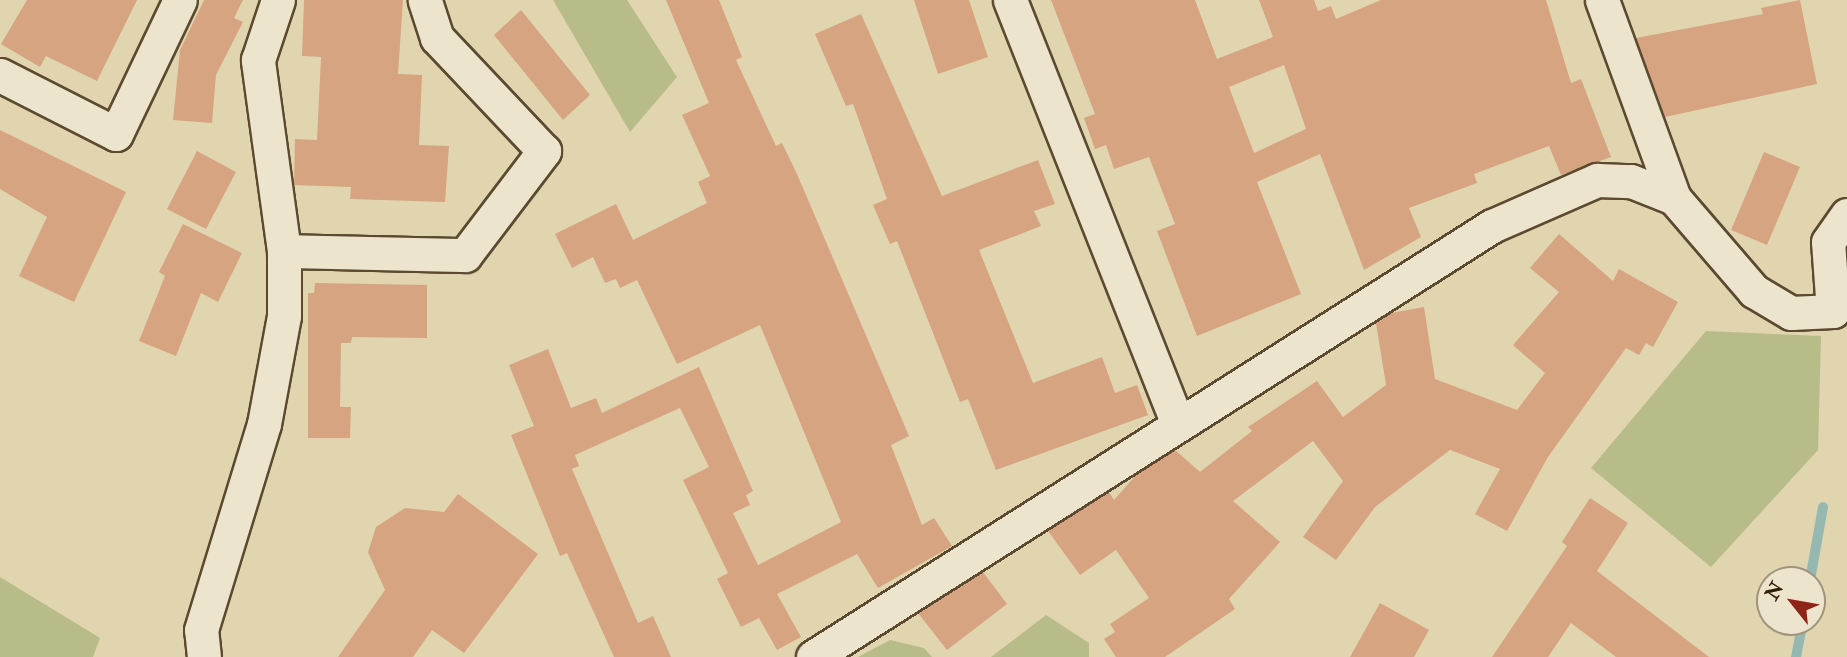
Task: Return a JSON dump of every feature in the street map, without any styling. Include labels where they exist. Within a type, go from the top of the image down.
[{"type":"street","points":[[0,75],[116,134],[180,0]]},
{"type":"street","points":[[204,657],[201,630],[264,424],[284,316],[284,251],[258,60],[278,0]]},
{"type":"street","points":[[284,251],[465,255],[544,151],[437,38],[425,0]]},
{"type":"street","points":[[1010,0],[1178,425]]},
{"type":"street","points":[[1602,0],[1674,198],[1754,291],[1791,313],[1833,311],[1828,242],[1847,215]]},
{"type":"street","points":[[813,657],[1492,226],[1597,180],[1631,181],[1674,198]]},
{"type":"green space","points":[[553,0],[627,0],[677,77],[630,132]]},
{"type":"green space","points":[[1706,331],[1821,336],[1818,450],[1711,567],[1591,468]]},
{"type":"green space","points":[[0,577],[100,638],[93,657],[0,657]]},
{"type":"green space","points":[[1046,615],[1089,643],[1089,657],[991,657]]},
{"type":"green space","points":[[890,640],[924,648],[932,657],[858,657]]},
{"type":"building","points":[[27,0],[137,0],[97,81],[46,56],[40,67],[1,44]]},
{"type":"building","points":[[204,0],[243,0],[234,18],[243,22],[216,75],[212,123],[173,120],[180,50]]},
{"type":"building","points":[[304,0],[403,0],[398,74],[422,75],[419,145],[449,146],[445,202],[350,199],[351,187],[294,185],[295,139],[317,140],[321,57],[302,56]]},
{"type":"building","points":[[666,0],[719,0],[742,57],[736,60],[776,146],[782,143],[797,174],[909,436],[891,445],[922,525],[934,518],[952,546],[878,588],[857,554],[777,594],[801,637],[777,650],[759,618],[741,627],[717,579],[728,573],[683,480],[709,467],[680,408],[575,455],[579,466],[572,469],[638,623],[653,616],[671,657],[614,657],[567,553],[560,556],[511,435],[534,426],[509,365],[548,349],[571,408],[596,398],[602,413],[699,367],[753,491],[746,495],[750,505],[733,513],[758,565],[841,522],[760,325],[677,364],[637,280],[620,288],[616,279],[605,283],[593,257],[572,268],[555,234],[616,204],[633,240],[707,203],[698,182],[710,176],[682,115],[709,103]]},
{"type":"building","points":[[914,0],[969,0],[988,57],[938,74]]},
{"type":"building","points":[[1051,0],[1195,0],[1217,59],[1273,37],[1259,0],[1314,0],[1318,11],[1331,6],[1336,19],[1381,0],[1546,0],[1571,83],[1581,79],[1611,157],[1561,175],[1549,146],[1474,174],[1477,183],[1409,208],[1421,237],[1364,270],[1320,154],[1257,182],[1301,294],[1197,336],[1157,231],[1175,224],[1149,157],[1114,169],[1106,145],[1095,149],[1084,118],[1095,114]],"holes":[[[1284,65],[1306,129],[1254,153],[1229,87]]]},
{"type":"building","points":[[1800,0],[1817,84],[1665,117],[1636,38],[1763,14],[1761,8]]},
{"type":"building","points":[[521,10],[590,95],[563,120],[494,35]]},
{"type":"building","points":[[861,14],[942,196],[1038,160],[1055,204],[1034,211],[1041,226],[979,250],[1033,383],[1102,357],[1115,393],[1137,385],[1148,415],[996,470],[968,399],[960,402],[897,241],[890,244],[873,205],[887,199],[853,104],[846,106],[815,34]]},
{"type":"building","points":[[0,130],[126,192],[74,302],[19,276],[47,217],[0,189]]},
{"type":"building","points":[[197,151],[236,172],[206,229],[167,209]]},
{"type":"building","points":[[1764,152],[1800,167],[1767,245],[1731,230]]},
{"type":"building","points":[[183,224],[242,253],[218,302],[201,293],[176,356],[139,341],[165,276],[159,272]]},
{"type":"building","points":[[1559,234],[1613,281],[1619,269],[1678,302],[1653,347],[1646,343],[1639,355],[1626,348],[1548,457],[1507,531],[1475,514],[1500,469],[1450,450],[1375,507],[1336,560],[1303,537],[1343,481],[1313,441],[1233,501],[1280,542],[1229,599],[1235,609],[1165,657],[1116,657],[1104,639],[1115,632],[1110,624],[1149,598],[1116,550],[1080,575],[1048,531],[1109,492],[1114,500],[1137,474],[1175,450],[1200,472],[1252,431],[1248,427],[1317,381],[1343,417],[1386,385],[1376,323],[1391,313],[1424,307],[1435,379],[1517,410],[1545,373],[1513,345],[1559,292],[1530,268]]},
{"type":"building","points":[[315,283],[427,285],[427,338],[352,337],[351,343],[341,343],[340,407],[351,407],[350,438],[308,438],[308,293],[314,293]]},
{"type":"building","points":[[458,494],[538,554],[464,653],[432,630],[413,657],[338,657],[385,590],[368,552],[376,527],[405,508],[444,512]]},
{"type":"building","points":[[1590,498],[1628,523],[1597,571],[1709,657],[1616,657],[1571,623],[1548,657],[1492,657],[1567,546],[1562,542]]},
{"type":"building","points":[[983,572],[1007,604],[947,650],[918,613]]},
{"type":"building","points":[[1380,603],[1429,630],[1414,657],[1350,657]]},
{"type":"waterway","points":[[1812,566],[1823,507]]},
{"type":"waterway","points":[[1796,657],[1800,636]]}]
